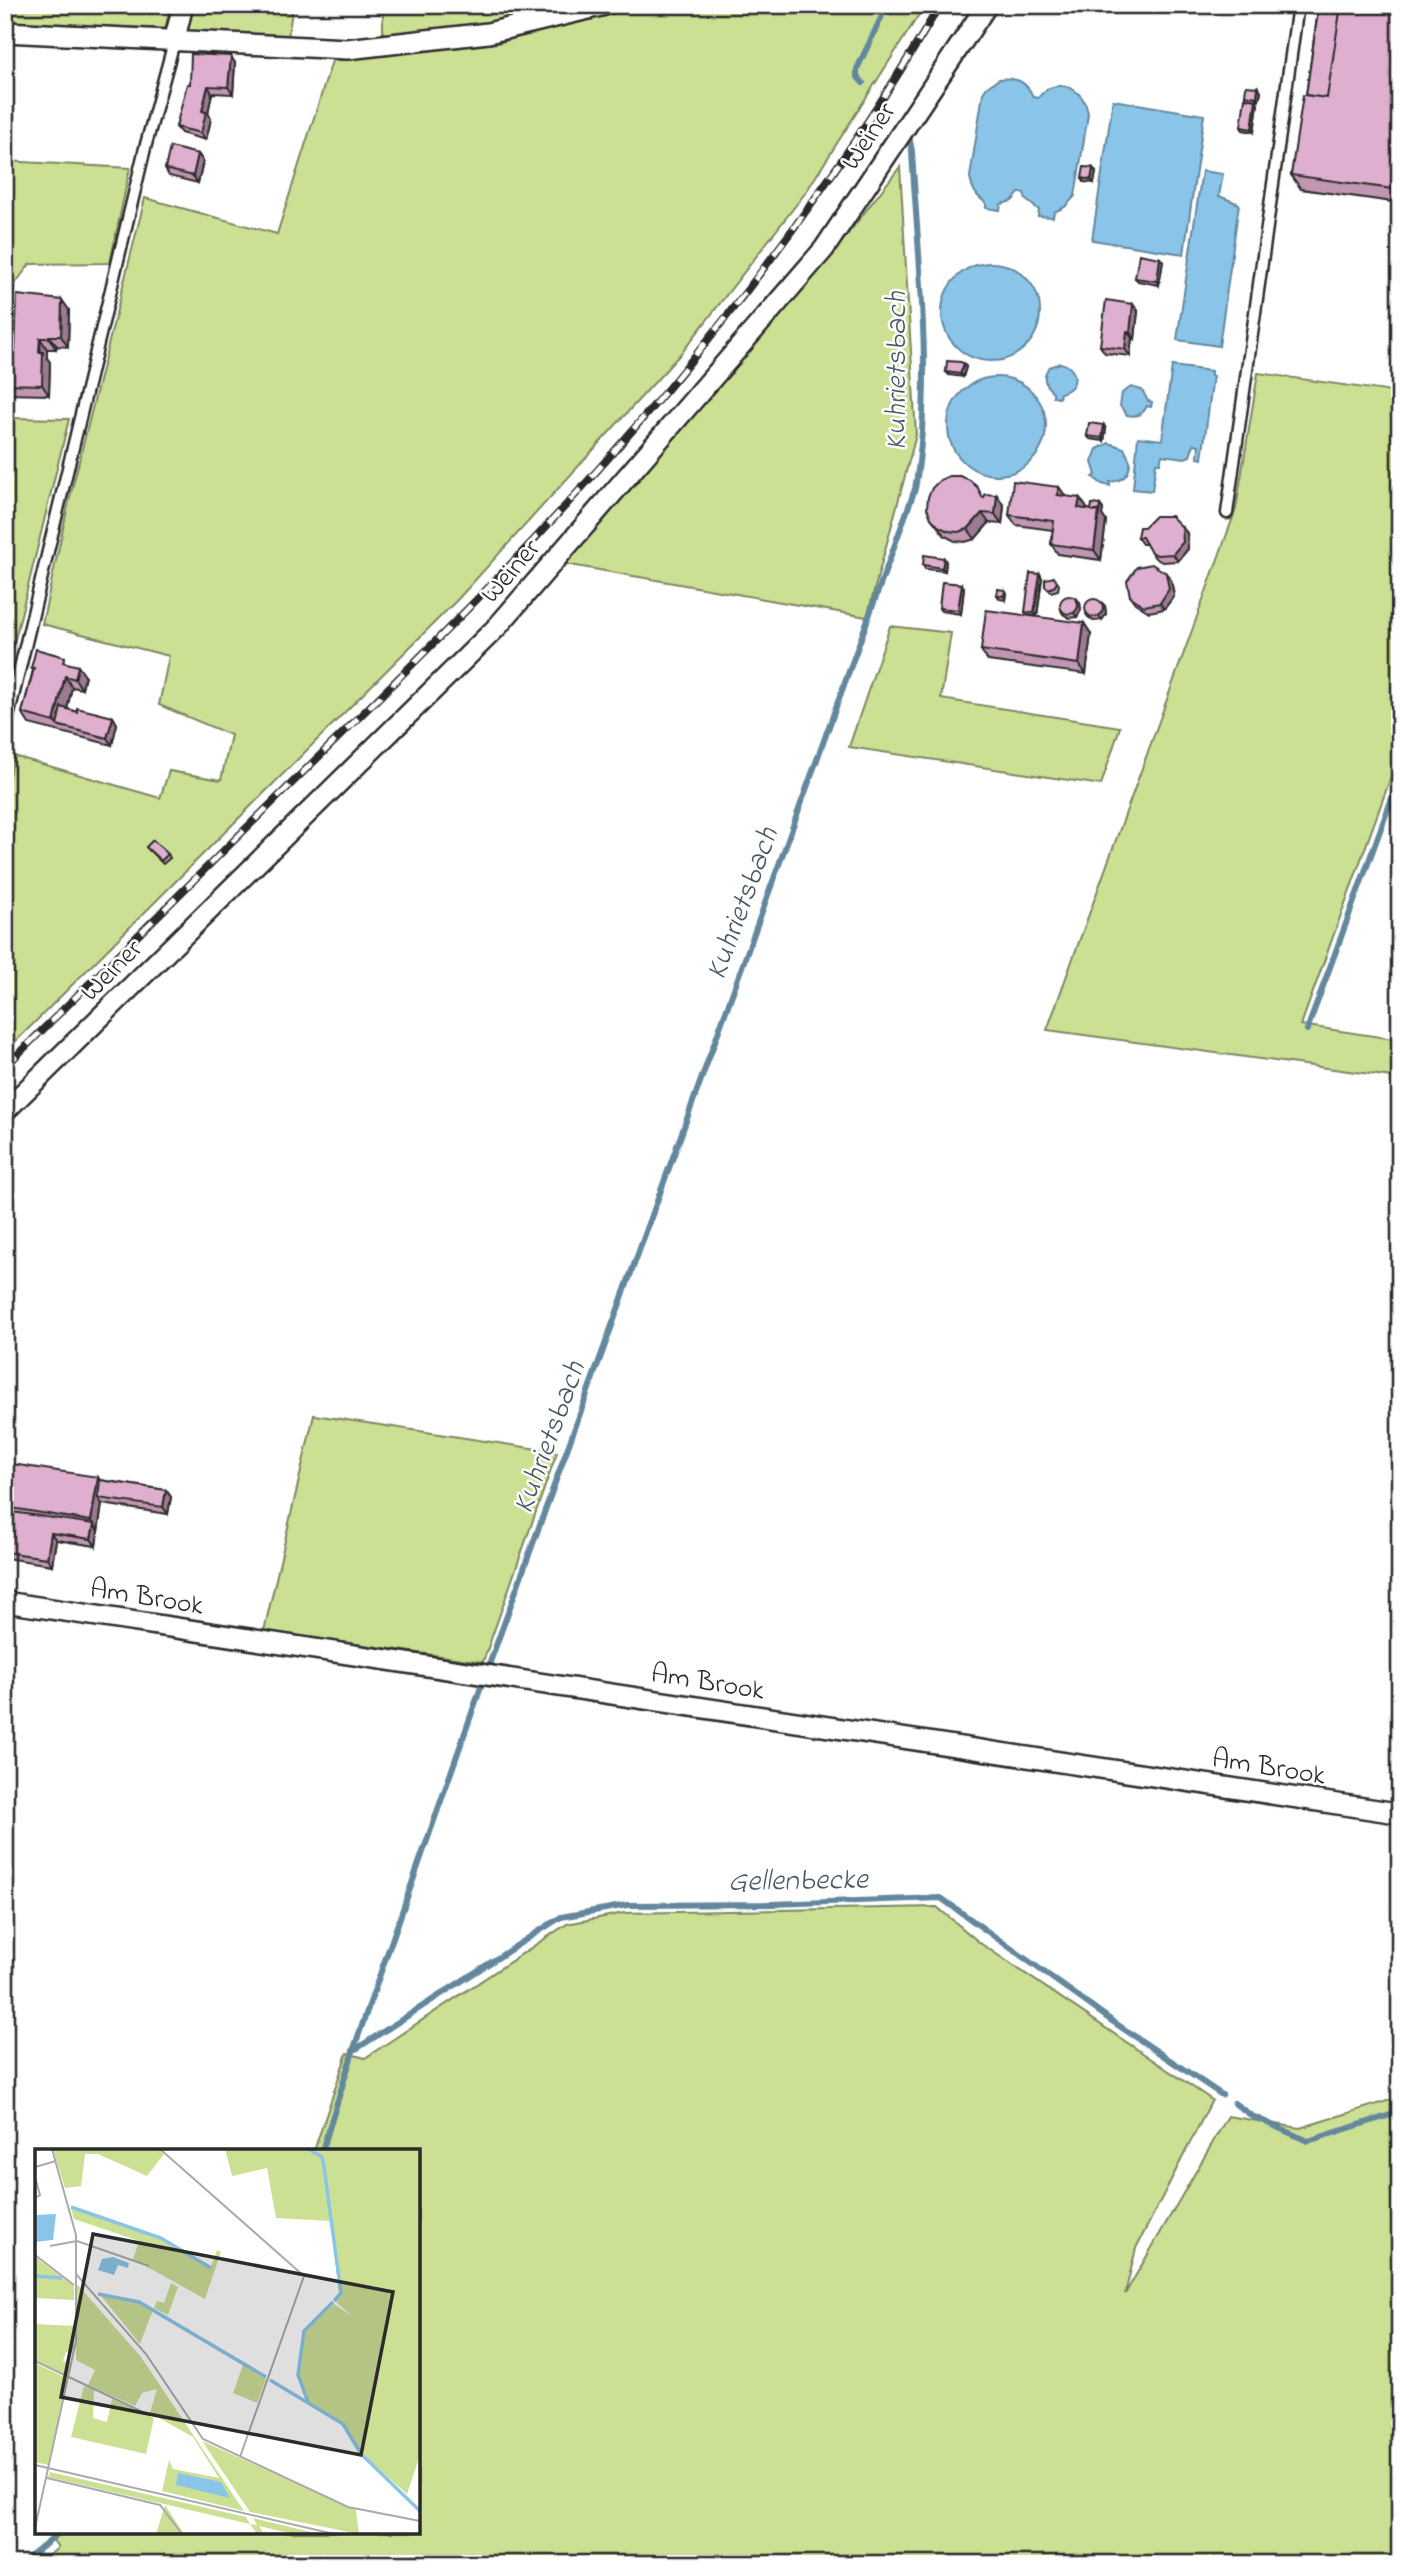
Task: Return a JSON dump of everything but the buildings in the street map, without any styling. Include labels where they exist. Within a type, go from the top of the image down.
[{"type":"street","points":[[174,42],[183,5]]},
{"type":"street","points":[[5,32],[347,49],[488,33],[605,5]]},
{"type":"street","name":"Weiner","points":[[5,1111],[497,627],[824,249],[987,5]]},
{"type":"street","name":"Am Brook","points":[[5,1602],[1397,1813],[1400,1808]]},
{"type":"lane","points":[[1227,513],[1298,5]]},
{"type":"lane","points":[[5,730],[145,148],[174,42]]},
{"type":"green space","points":[[5,5],[171,5],[165,29],[5,22]]},
{"type":"green space","points":[[192,5],[293,5],[288,37],[186,31]]},
{"type":"green space","points":[[383,5],[567,5],[487,25],[383,34]]},
{"type":"green space","points":[[645,5],[925,5],[806,192],[683,351],[458,599],[5,1052],[5,790],[14,756],[160,798],[169,771],[221,780],[231,735],[159,705],[169,656],[42,624],[69,501],[145,198],[277,234],[332,61],[497,43]]},
{"type":"green space","points":[[5,161],[130,168],[110,263],[30,264],[5,297]]},
{"type":"green space","points":[[900,167],[916,435],[867,617],[565,564],[818,272]]},
{"type":"green space","points":[[1258,373],[1400,393],[1400,752],[1301,1025],[1400,1040],[1400,1078],[1047,1030],[1236,509]]},
{"type":"green space","points":[[5,418],[69,419],[5,680]]},
{"type":"green space","points":[[890,626],[951,633],[941,699],[1120,727],[1101,785],[849,747]]},
{"type":"green space","points":[[314,1415],[557,1452],[483,1662],[264,1631]]},
{"type":"green space","points":[[937,1907],[980,1943],[1212,2100],[1136,2248],[1125,2294],[1228,2116],[1300,2128],[1400,2097],[1400,2564],[37,2564],[58,2548],[48,2534],[420,2534],[420,2149],[315,2149],[347,2053],[365,2058],[567,1924],[624,1913]]},
{"type":"water","points":[[999,79],[1019,81],[1033,97],[1038,98],[1053,87],[1068,87],[1081,97],[1086,105],[1088,114],[1075,196],[1065,207],[1054,212],[1053,217],[1038,216],[1039,210],[1026,200],[1024,193],[1019,193],[1012,201],[1001,204],[1000,210],[986,208],[986,203],[973,189],[970,177],[983,93]]},
{"type":"water","points":[[1113,100],[1204,115],[1184,254],[1092,240]]},
{"type":"water","points":[[1202,171],[1223,174],[1219,196],[1239,204],[1219,346],[1177,340]]},
{"type":"water","points":[[991,263],[1010,267],[1025,278],[1036,293],[1040,312],[1036,331],[1025,346],[1010,357],[991,361],[972,357],[957,346],[946,331],[942,312],[946,293],[957,278],[972,267]]},
{"type":"water","points":[[1060,363],[1071,369],[1075,378],[1071,387],[1060,393],[1059,398],[1053,397],[1045,377],[1049,367]]},
{"type":"water","points":[[1172,366],[1211,371],[1213,376],[1202,459],[1198,458],[1199,445],[1194,444],[1190,456],[1185,458],[1162,455],[1160,463],[1156,463],[1152,491],[1133,489],[1138,437],[1162,440]]},
{"type":"water","points":[[997,377],[1016,381],[1031,392],[1042,407],[1046,426],[1042,445],[1031,460],[1016,471],[997,475],[978,471],[963,460],[952,445],[948,426],[952,407],[963,392],[978,381]]},
{"type":"water","points":[[1131,387],[1142,390],[1148,401],[1152,402],[1151,407],[1147,406],[1136,415],[1127,415],[1120,406],[1122,393]]},
{"type":"water","points":[[1109,443],[1124,448],[1130,461],[1125,476],[1110,482],[1110,486],[1093,477],[1096,475],[1092,462],[1097,449]]},
{"type":"waterway","name":"Kuhrietsbach","points":[[863,83],[857,76],[857,69],[887,5]]},
{"type":"waterway","name":"Kuhrietsbach","points":[[489,1665],[915,489],[921,448],[924,363],[921,278],[909,136]]},
{"type":"waterway","points":[[1307,1030],[1400,776]]},
{"type":"waterway","name":"Kuhrietsbach","points":[[323,2149],[353,2051],[481,1687]]},
{"type":"waterway","name":"Gellenbecke","points":[[353,2051],[561,1917],[627,1905],[772,1904],[941,1898],[1112,2021],[1222,2095]]},
{"type":"waterway","name":"Gellenbecke","points":[[1234,2103],[1252,2116],[1308,2141],[1400,2112]]},
{"type":"waterway","points":[[21,2564],[58,2534]]},
{"type":"railway","points":[[5,1067],[438,639],[611,454],[672,384],[787,237],[892,84],[940,5]]}]
